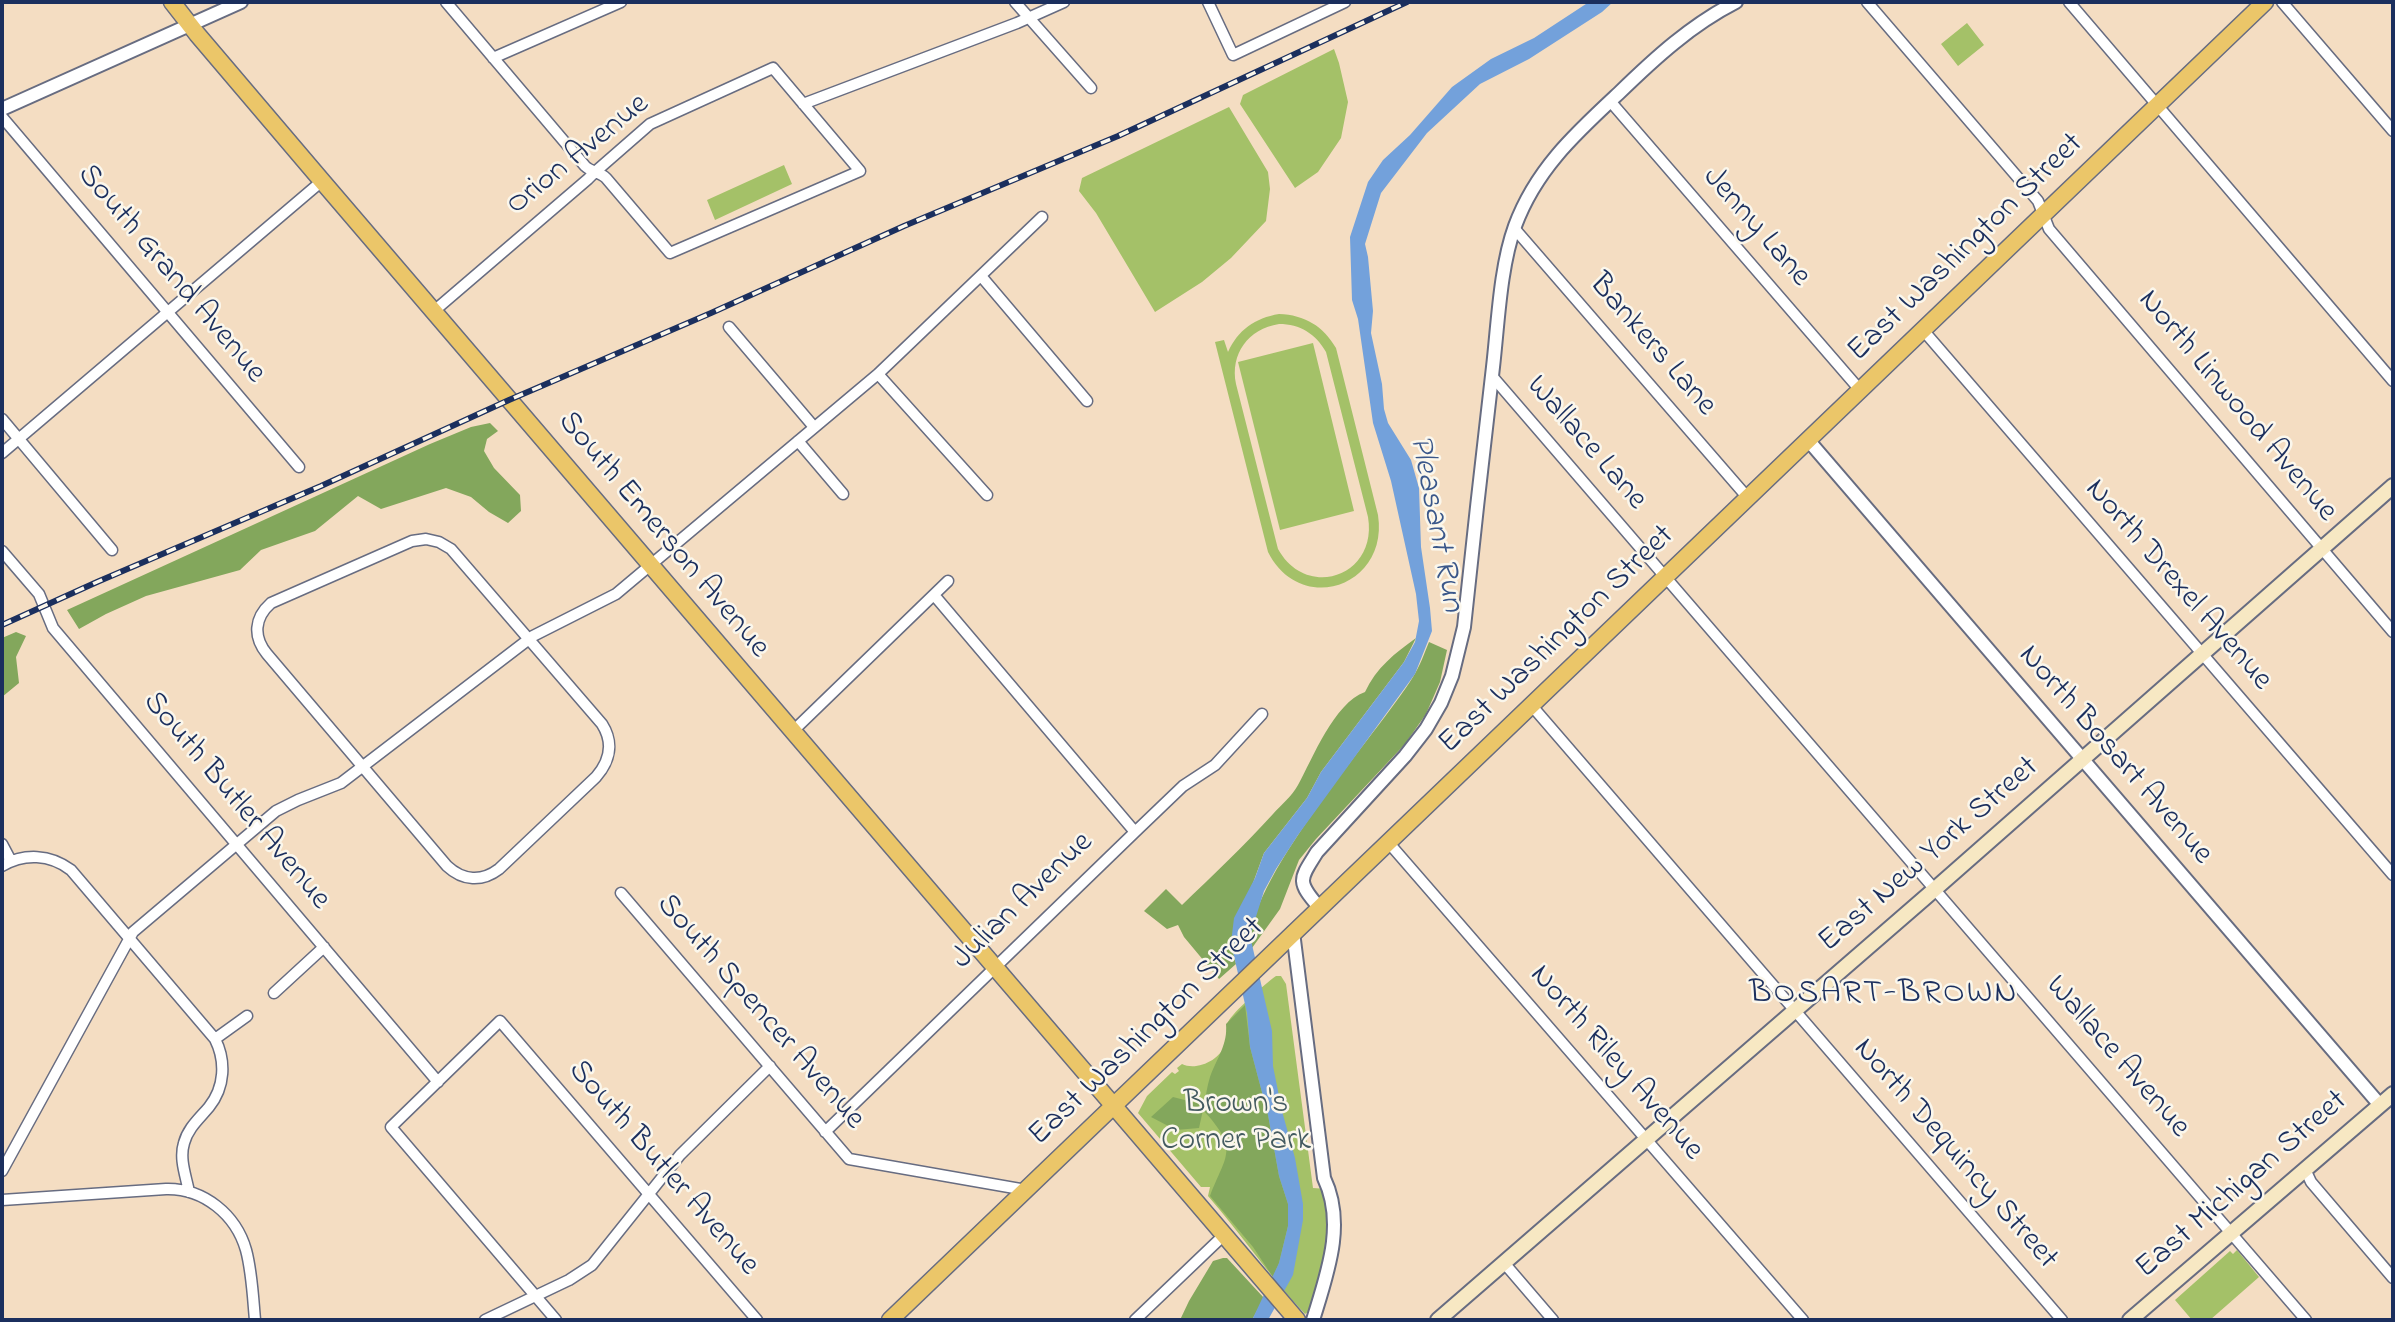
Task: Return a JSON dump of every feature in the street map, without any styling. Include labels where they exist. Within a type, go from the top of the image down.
[{"type":"main road","name":"South Emerson Avenue","points":[[172,2],[321,181],[1294,1318]]},
{"type":"main road","name":"East Washington Street","points":[[890,1320],[2265,2]]},
{"type":"main road","name":"East New York Street","points":[[1438,1320],[1936,890],[2393,486]]},
{"type":"main road","name":"East Michigan Street","points":[[2130,1320],[2393,1094]]},
{"type":"street","points":[[2,109],[241,2]]},
{"type":"street","points":[[446,2],[586,167],[606,178],[670,253],[860,171],[803,104],[1064,2]]},
{"type":"street","points":[[493,58],[621,2]]},
{"type":"street","points":[[1015,2],[1091,88]]},
{"type":"street","points":[[1208,2],[1233,55],[1345,2]]},
{"type":"street","points":[[1319,907],[1308,895],[1303,884],[1302,878],[1307,868],[1317,852],[1414,745],[1436,712],[1452,676],[1464,627],[1500,305],[1514,228],[1534,184],[1567,142],[1610,100],[1679,38],[1736,2]]},
{"type":"street","name":"North Linwood Avenue","points":[[1867,2],[2038,201],[2049,229],[2393,632]]},
{"type":"street","points":[[2069,2],[2393,381]]},
{"type":"street","points":[[2283,2],[2393,131]]},
{"type":"street","name":"Orion Avenue","points":[[434,312],[650,124],[773,68],[803,104]]},
{"type":"street","name":"Jenny Lane","points":[[1610,100],[1860,390]]},
{"type":"street","name":"South Grand Avenue","points":[[2,117],[299,467]]},
{"type":"street","points":[[2,453],[321,181]]},
{"type":"street","points":[[2,1171],[136,929],[276,811],[334,786],[549,626],[610,598],[878,374],[1042,217]]},
{"type":"street","name":"Bankers Lane","points":[[1514,228],[1748,498]]},
{"type":"street","points":[[981,276],[1087,401]]},
{"type":"street","points":[[729,327],[814,427]]},
{"type":"street","name":"North Drexel Avenue","points":[[1923,330],[2393,875]]},
{"type":"street","points":[[878,374],[987,495]]},
{"type":"street","name":"Wallace Lane","points":[[1492,376],[1666,578]]},
{"type":"street","points":[[2,419],[112,550]]},
{"type":"street","name":"North Bosart Avenue","points":[[1808,440],[2380,1105]]},
{"type":"street","points":[[798,441],[843,494]]},
{"type":"street","points":[[426,538],[439,541],[451,549],[530,640],[602,724],[609,737],[607,761],[596,777],[495,872],[487,877],[472,878],[451,870],[261,647],[257,623],[271,603],[412,541],[426,538]]},
{"type":"street","name":"South Butler Avenue","points":[[2,551],[38,594],[53,628],[438,1082],[500,1021],[757,1320]]},
{"type":"street","name":"Wallace Avenue","points":[[1666,578],[2306,1320]]},
{"type":"street","points":[[792,732],[948,580]]},
{"type":"street","points":[[934,595],[1135,832]]},
{"type":"street","name":"North Dequincy Street","points":[[1532,706],[2062,1320]]},
{"type":"street","name":"Julian Avenue","points":[[825,1132],[1183,786],[1215,765],[1262,713]]},
{"type":"street","name":"North Riley Avenue","points":[[1388,842],[1803,1320]]},
{"type":"street","points":[[2,844],[6,863],[24,857],[44,857],[67,867],[215,1039],[222,1063],[220,1087],[211,1105],[190,1128],[183,1147],[182,1163],[189,1192]]},
{"type":"street","name":"South Spencer Avenue","points":[[621,893],[849,1159],[1026,1189]]},
{"type":"street","points":[[1293,932],[1324,1178],[1331,1194],[1334,1212],[1328,1274],[1313,1320]]},
{"type":"street","points":[[274,993],[324,947]]},
{"type":"street","points":[[215,1039],[247,1016]]},
{"type":"street","points":[[485,1320],[569,1280],[592,1265],[680,1155],[770,1066]]},
{"type":"street","points":[[438,1082],[391,1127],[556,1320]]},
{"type":"street","points":[[2305,1169],[2311,1182],[2393,1278]]},
{"type":"street","points":[[2,1200],[166,1189],[189,1192],[203,1198],[231,1220],[241,1237],[248,1256],[255,1320]]},
{"type":"street","points":[[1135,1320],[1224,1235]]},
{"type":"street","points":[[1505,1264],[1553,1320]]},
{"type":"green space","points":[[1967,23],[1984,45],[1958,66],[1941,44]]},
{"type":"green space","points":[[1334,49],[1348,102],[1341,138],[1318,172],[1295,188],[1240,104],[1243,95]]},
{"type":"green space","points":[[1229,107],[1268,172],[1270,189],[1266,221],[1231,258],[1202,282],[1155,312],[1096,213],[1079,191],[1082,178]]},
{"type":"green space","points":[[784,165],[792,184],[715,220],[707,200]]},
{"type":"green space","points":[[1279,314],[1305,319],[1319,328],[1336,348],[1378,515],[1378,540],[1370,560],[1357,575],[1340,584],[1320,588],[1301,584],[1283,572],[1268,552],[1215,342],[1224,340],[1228,352],[1242,331]],"holes":[[[1279,324],[1307,331],[1326,352],[1368,517],[1368,537],[1362,554],[1352,567],[1338,575],[1322,577],[1306,574],[1291,565],[1278,549],[1236,384],[1236,363],[1244,345],[1258,331]]]},
{"type":"green space","points":[[1313,343],[1354,511],[1280,530],[1238,362]]},
{"type":"green space","points":[[490,423],[498,431],[487,439],[484,451],[494,468],[520,495],[521,511],[508,523],[471,497],[446,488],[381,509],[358,496],[315,531],[261,550],[240,570],[146,596],[79,629],[67,610],[430,444],[471,427]]},
{"type":"green space","points":[[16,632],[26,636],[16,657],[19,683],[2,697],[2,638]]},
{"type":"green space","points":[[1416,638],[1404,662],[1321,772],[1307,798],[1264,853],[1231,943],[1236,964],[1219,979],[1184,937],[1178,925],[1167,929],[1144,911],[1166,889],[1182,905],[1240,849],[1296,789],[1326,732],[1344,707],[1365,692],[1387,662]]},
{"type":"green space","points":[[1429,642],[1447,650],[1440,682],[1426,714],[1405,744],[1299,860],[1280,909],[1252,948],[1254,922],[1266,888],[1315,811],[1413,677]]},
{"type":"green space","name":"Brown's Corner Park","points":[[1276,976],[1281,976],[1286,984],[1313,1188],[1327,1189],[1330,1203],[1328,1247],[1322,1281],[1312,1308],[1305,1314],[1208,1196],[1210,1187],[1201,1187],[1138,1113],[1147,1096],[1172,1072],[1175,1074],[1179,1071],[1177,1068],[1182,1064],[1200,1065],[1219,1055],[1226,1043],[1227,1024],[1231,1017]]},
{"type":"green space","points":[[1245,1005],[1250,1047],[1268,1115],[1279,1176],[1288,1204],[1288,1226],[1273,1277],[1253,1247],[1210,1196],[1225,1161],[1226,1152],[1226,1144],[1215,1123],[1203,1110],[1199,1128],[1176,1130],[1151,1117],[1173,1097],[1204,1105],[1210,1077],[1224,1045],[1226,1024]]},
{"type":"green space","points":[[2237,1250],[2259,1277],[2210,1320],[2192,1320],[2175,1300],[2230,1251],[2233,1254]]},
{"type":"green space","points":[[1227,1258],[1264,1298],[1252,1320],[1180,1320],[1213,1261]]},
{"type":"water","name":"Pleasant Run","points":[[1589,2],[1613,2],[1529,59],[1480,84],[1427,133],[1381,193],[1365,244],[1373,311],[1371,333],[1382,384],[1384,409],[1388,423],[1411,460],[1419,488],[1421,547],[1432,631],[1415,674],[1276,869],[1264,891],[1250,936],[1272,1031],[1273,1066],[1303,1204],[1303,1220],[1293,1275],[1268,1320],[1252,1320],[1279,1263],[1288,1226],[1288,1204],[1279,1176],[1268,1115],[1250,1047],[1247,1013],[1231,943],[1234,918],[1255,878],[1264,853],[1307,798],[1321,772],[1404,662],[1415,642],[1419,621],[1416,594],[1391,481],[1373,423],[1358,319],[1352,300],[1350,237],[1368,182],[1383,160],[1410,135],[1452,87],[1491,59],[1534,38]]},
{"type":"railway","points":[[2,625],[904,226],[1118,136],[1407,2]]},
{"type":"district","name":"BOSART-BROWN","points":[[1884,996]]}]
